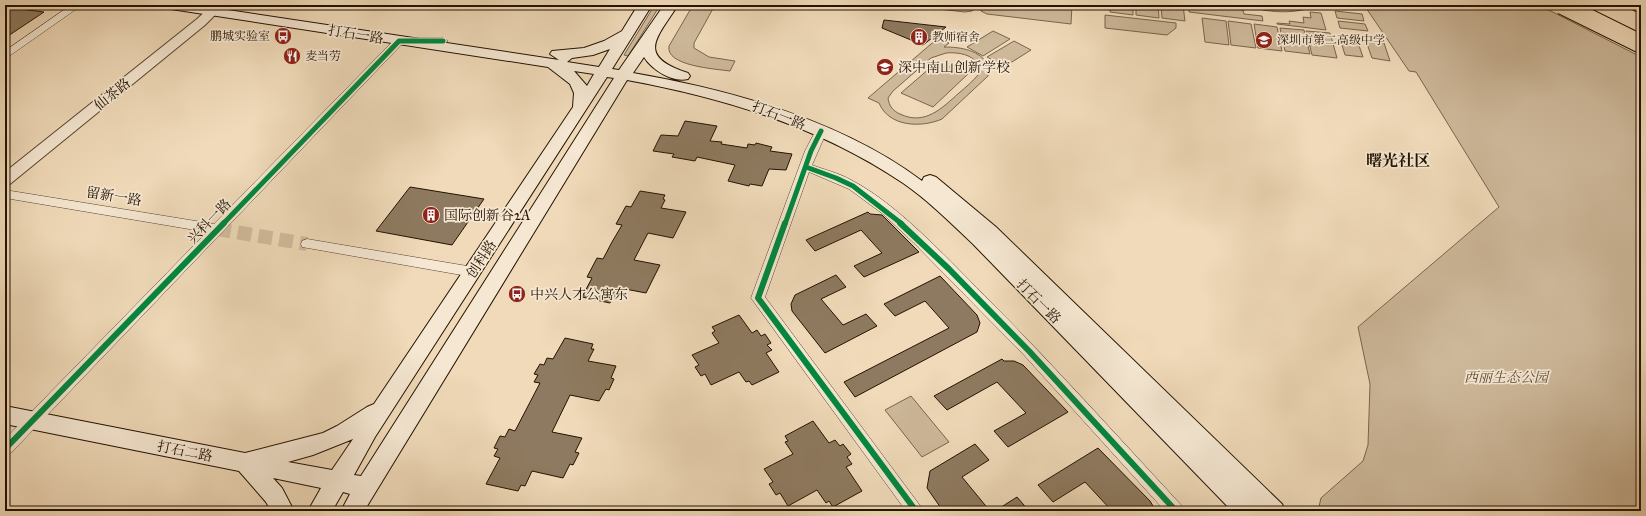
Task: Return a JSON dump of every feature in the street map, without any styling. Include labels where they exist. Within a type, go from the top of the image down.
[{"type":"highway","points":[[1562,5],[1641,45]]},
{"type":"highway","points":[[1589,5],[1641,30]]},
{"type":"main road","name":"打石一路","points":[[171,5],[213,8],[443,40],[569,60],[606,68],[757,94],[830,122],[883,150],[942,190],[990,231],[1274,511]]},
{"type":"main road","name":"创科路","points":[[352,511],[590,109],[606,68],[645,5]]},
{"type":"main road","name":"创科路","points":[[319,511],[388,400],[473,272],[590,109],[625,71],[648,41],[667,5]]},
{"type":"main road","points":[[1551,5],[1641,50]]},
{"type":"main road","points":[[1567,5],[1641,45]]},
{"type":"main road","points":[[1612,5],[1641,20]]},
{"type":"main road","points":[[1619,5],[1641,20]]},
{"type":"main road","name":"打石一路","points":[[213,8],[399,41],[541,62],[606,68]]},
{"type":"main road","points":[[569,60],[558,54],[577,54],[596,50],[614,42],[628,31]]},
{"type":"main road","points":[[648,41],[647,50],[655,62],[682,81]]},
{"type":"main road","points":[[541,62],[564,71],[575,80],[590,109],[638,87],[682,81]]},
{"type":"main road","name":"打石一路","points":[[682,81],[749,103],[821,131],[864,152],[890,167],[946,208],[1247,511]]},
{"type":"main road","points":[[283,511],[274,495],[245,463],[305,448],[334,438],[359,424],[388,400]]},
{"type":"main road","name":"打石二路","points":[[5,415],[366,487]]},
{"type":"street","points":[[5,56],[77,5]]},
{"type":"street","name":"仙茶路","points":[[5,180],[201,22],[213,8]]},
{"type":"street","points":[[399,41],[443,40]]},
{"type":"street","name":"兴科一路","points":[[5,449],[399,41]]},
{"type":"street","points":[[821,131],[806,167],[758,298],[916,511]]},
{"type":"street","points":[[806,167],[833,176],[853,186],[878,204],[926,246],[1008,328],[1176,511]]},
{"type":"street","name":"留新一路","points":[[5,194],[217,229]]},
{"type":"street","points":[[307,244],[473,272]]},
{"type":"green space","points":[[693,5],[715,5],[694,43],[694,48],[709,57],[735,61],[730,71],[683,62],[675,58],[670,53],[669,46]]},
{"type":"green space","points":[[904,5],[979,5],[972,11],[965,12]]},
{"type":"green space","points":[[982,5],[1072,5],[1071,24],[987,14],[981,11]]},
{"type":"green space","points":[[1110,5],[1133,5],[1133,15],[1110,12]]},
{"type":"green space","points":[[1136,5],[1158,5],[1159,18],[1136,15]]},
{"type":"green space","points":[[1161,5],[1183,5],[1185,21],[1162,18]]},
{"type":"green space","points":[[1189,5],[1219,5],[1219,8],[1243,10],[1244,14],[1262,16],[1263,21],[1189,12]]},
{"type":"green space","points":[[1243,5],[1319,5],[1291,12],[1281,12],[1262,10]]},
{"type":"green space","name":"西丽生态公园","points":[[1364,5],[1539,5],[1641,57],[1641,511],[1318,511],[1321,498],[1363,461],[1368,445],[1370,384],[1358,327],[1499,207],[1416,72],[1409,71]]},
{"type":"green space","points":[[654,6],[659,7],[628,56],[624,55]]},
{"type":"green space","points":[[1335,11],[1362,14],[1364,21],[1337,18]]},
{"type":"green space","points":[[1310,12],[1321,13],[1326,30],[1277,24],[1290,24],[1289,21],[1304,23],[1303,17],[1311,18]]},
{"type":"green space","points":[[1105,15],[1176,23],[1176,28],[1167,35],[1105,28]]},
{"type":"green space","points":[[1202,18],[1226,21],[1229,45],[1205,42]]},
{"type":"green space","points":[[1228,21],[1251,24],[1256,48],[1231,45]]},
{"type":"green space","points":[[1338,21],[1365,24],[1368,31],[1340,28]]},
{"type":"green space","points":[[1254,24],[1277,27],[1282,51],[1258,48]]},
{"type":"green space","points":[[1280,28],[1304,30],[1310,54],[1285,51]]},
{"type":"green space","points":[[993,31],[1010,39],[983,56],[967,47]]},
{"type":"green space","points":[[1306,31],[1330,33],[1337,58],[1312,55]]},
{"type":"green space","points":[[1339,35],[1356,37],[1363,57],[1345,55]]},
{"type":"green space","points":[[938,38],[949,43],[944,47],[970,50],[981,56],[989,66],[988,76],[942,119],[934,122],[915,124],[898,121],[890,117],[879,103],[868,98]],"holes":[[[946,53],[969,56],[979,66],[979,74],[946,104],[925,117],[909,117],[893,110],[890,106],[888,98],[893,91],[931,58]]]},
{"type":"green space","points":[[1365,38],[1383,40],[1390,61],[1372,58]]},
{"type":"green space","points":[[1014,41],[1031,50],[1004,67],[987,57]]},
{"type":"green space","points":[[937,62],[968,74],[933,107],[901,93]]},
{"type":"green space","points":[[911,396],[949,442],[922,457],[885,410]]},
{"type":"building","points":[[5,7],[44,12],[5,38]]},
{"type":"building","name":"教师宿舍","points":[[884,20],[946,27],[923,45],[882,28]]},
{"type":"building","points":[[685,121],[717,126],[710,141],[722,142],[721,144],[747,148],[748,144],[755,145],[756,143],[772,147],[770,151],[792,154],[786,170],[769,169],[762,186],[750,184],[749,186],[728,181],[735,165],[697,157],[695,161],[672,157],[674,154],[653,151],[661,135],[678,136]]},
{"type":"building","name":"国际创新谷2A","points":[[410,187],[484,199],[452,245],[376,231]]},
{"type":"building","points":[[640,191],[665,195],[663,199],[665,200],[661,208],[686,212],[673,238],[648,233],[634,260],[660,265],[646,293],[620,288],[615,299],[612,298],[610,303],[582,297],[592,278],[587,277],[597,258],[603,259],[622,225],[616,224],[626,206],[631,207]]},
{"type":"building","points":[[868,212],[870,214],[882,215],[919,252],[864,277],[854,266],[882,253],[861,230],[815,251],[806,240]]},
{"type":"building","points":[[836,275],[846,287],[821,299],[843,325],[866,314],[877,326],[825,353],[792,311],[791,304],[795,295]]},
{"type":"building","points":[[940,276],[977,315],[980,323],[977,332],[855,397],[844,382],[949,328],[925,301],[895,316],[884,304]]},
{"type":"building","points":[[739,315],[752,333],[757,330],[761,336],[765,334],[771,343],[767,345],[772,350],[766,353],[779,372],[752,385],[749,381],[746,382],[739,372],[711,385],[705,374],[701,376],[695,367],[699,365],[692,355],[719,343],[712,333],[715,331],[712,327]]},
{"type":"building","points":[[565,338],[593,344],[591,349],[594,349],[588,361],[616,366],[611,378],[614,379],[609,390],[606,389],[599,401],[570,395],[552,432],[582,438],[575,452],[579,453],[573,465],[570,464],[563,478],[532,471],[525,486],[521,485],[518,491],[486,484],[500,458],[494,456],[498,449],[494,448],[500,436],[505,437],[509,429],[515,431],[540,383],[534,382],[538,375],[534,374],[540,364],[544,365],[547,358],[553,359]]},
{"type":"building","points":[[1002,359],[1004,361],[1014,361],[1023,365],[1068,412],[1008,447],[994,431],[1026,413],[997,382],[947,410],[934,396]]},
{"type":"building","points":[[813,421],[829,443],[835,440],[840,446],[843,444],[851,454],[847,457],[852,464],[846,467],[862,491],[833,507],[829,501],[826,503],[817,490],[788,506],[780,493],[776,495],[769,484],[773,482],[764,469],[793,454],[785,442],[788,441],[785,436]]},
{"type":"building","points":[[975,444],[989,460],[962,477],[990,511],[943,511],[927,488],[930,471]]},
{"type":"building","points":[[1098,448],[1150,501],[1156,511],[1112,511],[1085,482],[1053,502],[1038,485]]},
{"type":"building","points":[[1017,497],[1029,511],[995,511]]},
{"type":"tunnel","points":[[217,229],[307,244]]},
{"type":"cycle path","points":[[5,449],[399,41],[443,41]]},
{"type":"cycle path","points":[[821,131],[811,151],[758,298],[916,511]]},
{"type":"cycle path","points":[[806,167],[848,183],[870,198],[903,225],[934,254],[1029,351],[1176,511]]},
{"type":"place","name":"鹏城实验室","points":[[283,36]]},
{"type":"place","name":"教师宿舍","points":[[919,37]]},
{"type":"place","name":"深圳市第二高级中学","points":[[1264,40]]},
{"type":"place","name":"麦当劳","points":[[292,56]]},
{"type":"place","name":"深中南山创新学校","points":[[885,67]]},
{"type":"place","name":"国际创新谷2A","points":[[431,215]]},
{"type":"place","name":"中兴人才公寓东","points":[[517,294]]},
{"type":"district","name":"曙光社区","points":[[1398,160]]}]
